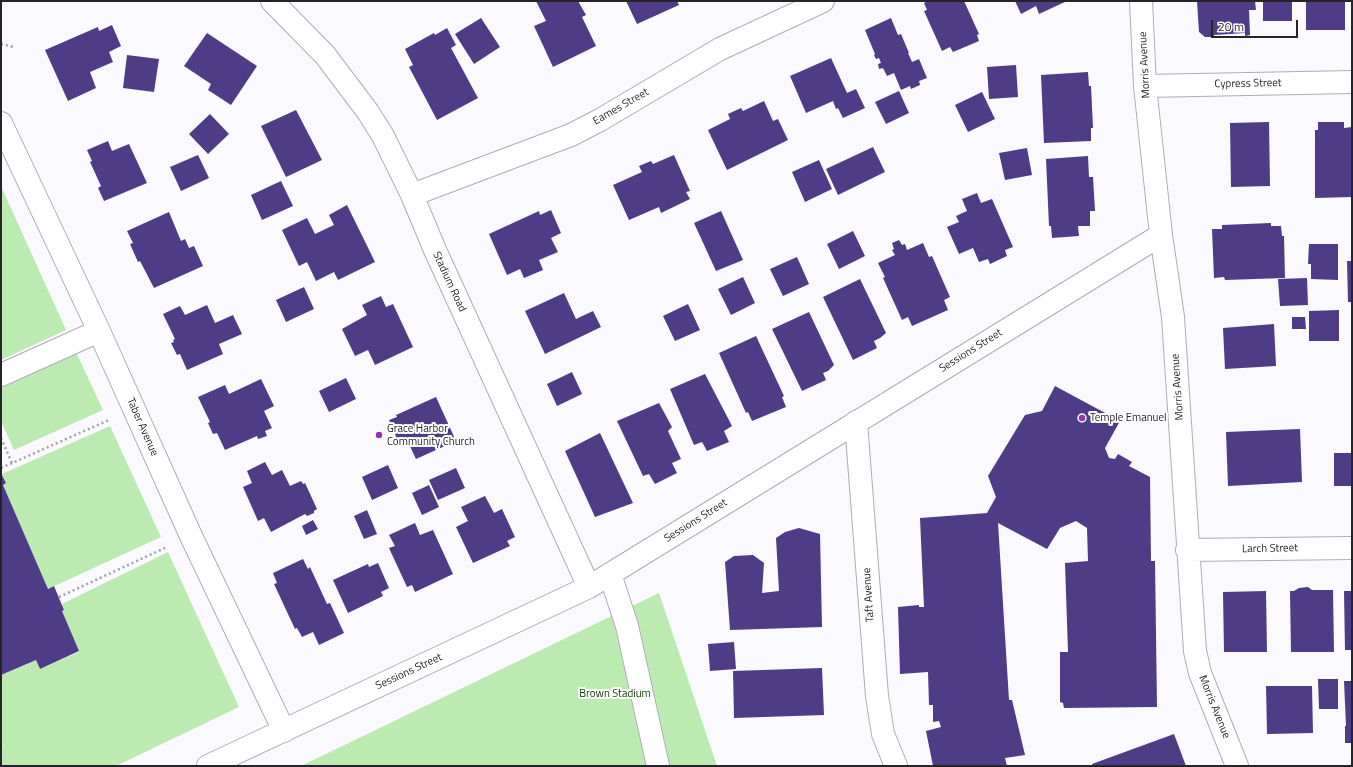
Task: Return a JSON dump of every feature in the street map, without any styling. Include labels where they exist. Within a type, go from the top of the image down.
[{"type":"street","name":"Stadium Road","points":[[272,1],[325,55],[368,112],[383,136],[412,195],[435,250],[590,587]]},
{"type":"street","name":"Eames Street","points":[[412,195],[571,135],[600,120],[720,49],[822,1]]},
{"type":"street","name":"Morris Avenue","points":[[1141,1],[1145,86],[1161,235],[1173,317],[1182,440],[1187,550],[1195,651],[1200,673],[1237,766]]},
{"type":"street","name":"Cypress Street","points":[[1145,86],[1352,82]]},
{"type":"street","name":"Taber Avenue","points":[[1,123],[99,331],[191,536],[284,732]]},
{"type":"street","name":"Sessions Street","points":[[208,766],[284,732],[590,587],[1161,235]]},
{"type":"street","points":[[1,375],[99,331]]},
{"type":"street","name":"Taft Avenue","points":[[856,422],[877,696],[883,734],[896,766]]},
{"type":"street","name":"Larch Street","points":[[1187,550],[1352,548]]},
{"type":"street","points":[[610,574],[626,626],[658,766]]},
{"type":"path","points":[[1,44],[14,47]]},
{"type":"path","points":[[1,468],[134,409]]},
{"type":"path","points":[[1,438],[12,463]]},
{"type":"path","points":[[59,597],[191,536]]},
{"type":"green space","points":[[1,186],[66,330],[1,360]]},
{"type":"green space","points":[[76,352],[103,410],[14,450],[1,421],[1,386]]},
{"type":"green space","points":[[110,426],[161,537],[48,589],[3,485],[6,483],[2,474]]},
{"type":"green space","points":[[168,552],[239,707],[116,766],[1,766],[1,749],[3,745],[1,744],[1,675],[36,660],[40,669],[79,652],[62,611],[64,610],[62,604]]},
{"type":"green space","name":"Brown Stadium","points":[[659,593],[717,766],[301,766]]},
{"type":"building","points":[[536,1],[578,1],[586,15],[582,17],[596,46],[553,67],[534,26],[546,21]]},
{"type":"building","points":[[626,1],[677,1],[679,5],[637,24]]},
{"type":"building","points":[[928,1],[964,1],[979,34],[977,35],[979,41],[953,52],[950,47],[942,51],[924,11],[927,10],[924,3]]},
{"type":"building","points":[[1015,1],[1067,1],[1039,14],[1036,6],[1021,14]]},
{"type":"building","points":[[1197,1],[1255,1],[1256,10],[1249,10],[1250,35],[1245,36],[1245,33],[1205,37],[1199,32]]},
{"type":"building","points":[[1263,1],[1292,1],[1292,21],[1263,21]]},
{"type":"building","points":[[1306,1],[1345,1],[1345,30],[1306,30]]},
{"type":"building","points":[[481,18],[500,47],[474,64],[455,34]]},
{"type":"building","points":[[891,18],[898,35],[901,34],[912,62],[919,59],[927,78],[919,81],[920,85],[911,89],[910,86],[901,90],[894,73],[887,76],[883,68],[879,69],[878,64],[881,63],[879,58],[876,59],[874,55],[875,54],[865,30]]},
{"type":"building","points":[[112,25],[121,46],[109,52],[113,62],[90,72],[96,88],[68,101],[45,50],[98,27],[99,31]]},
{"type":"building","points":[[447,28],[456,45],[451,48],[478,98],[437,120],[409,67],[413,65],[405,49],[434,33],[435,35]]},
{"type":"building","points":[[207,33],[257,66],[231,105],[208,90],[211,84],[184,66]]},
{"type":"building","points":[[127,55],[159,59],[154,92],[123,88]]},
{"type":"building","points":[[831,58],[847,93],[856,89],[865,108],[843,118],[838,108],[836,109],[833,101],[806,113],[790,76]]},
{"type":"building","points":[[1016,65],[1018,97],[989,99],[987,67]]},
{"type":"building","points":[[1088,72],[1089,86],[1091,86],[1093,128],[1091,128],[1091,141],[1044,143],[1041,75]]},
{"type":"building","points":[[899,91],[909,113],[886,124],[875,102]]},
{"type":"building","points":[[982,92],[995,119],[968,132],[955,105]]},
{"type":"building","points":[[764,101],[773,121],[778,119],[788,140],[727,170],[708,130],[730,119],[728,114],[741,108],[743,111]]},
{"type":"building","points":[[296,110],[322,160],[286,177],[261,126]]},
{"type":"building","points":[[210,114],[229,134],[208,154],[189,134]]},
{"type":"building","points":[[1269,122],[1270,186],[1231,187],[1230,123]]},
{"type":"building","points":[[1318,122],[1344,122],[1344,128],[1352,127],[1352,197],[1315,198],[1315,130],[1318,130]]},
{"type":"building","points":[[108,141],[112,151],[129,144],[147,183],[104,201],[98,188],[101,186],[90,162],[92,161],[87,150]]},
{"type":"building","points":[[873,147],[885,172],[838,195],[826,169]]},
{"type":"building","points":[[1027,148],[1032,175],[1005,180],[999,153]]},
{"type":"building","points":[[198,155],[209,178],[181,191],[170,167]]},
{"type":"building","points":[[674,155],[690,191],[686,192],[690,199],[661,213],[659,207],[629,220],[613,185],[642,172],[639,166],[651,161],[653,164]]},
{"type":"building","points":[[1088,156],[1089,177],[1093,177],[1095,211],[1090,211],[1090,226],[1078,226],[1079,236],[1052,238],[1051,226],[1049,226],[1046,159]]},
{"type":"building","points":[[819,160],[832,189],[805,202],[792,172]]},
{"type":"building","points":[[281,181],[293,206],[262,220],[251,195]]},
{"type":"building","points":[[977,193],[981,203],[992,199],[1013,247],[1005,250],[1007,256],[990,264],[988,259],[979,262],[973,248],[959,254],[947,227],[959,222],[956,216],[967,211],[962,199]]},
{"type":"building","points":[[347,205],[375,262],[338,280],[334,272],[316,281],[307,262],[299,266],[282,230],[307,218],[315,234],[334,225],[329,215]]},
{"type":"building","points":[[551,210],[561,233],[551,238],[558,252],[539,260],[543,270],[524,278],[520,269],[507,275],[489,234],[539,211],[540,215]]},
{"type":"building","points":[[721,211],[743,260],[716,271],[694,223]]},
{"type":"building","points":[[169,212],[181,241],[185,239],[189,248],[194,246],[203,266],[154,288],[140,261],[138,262],[130,244],[133,243],[127,231]]},
{"type":"building","points":[[1271,223],[1271,226],[1281,226],[1282,236],[1284,236],[1285,278],[1225,280],[1224,277],[1214,278],[1212,229],[1222,229],[1222,225]]},
{"type":"building","points":[[853,231],[865,256],[839,269],[827,244]]},
{"type":"building","points":[[899,240],[902,245],[905,244],[907,250],[923,243],[929,257],[932,256],[950,297],[944,300],[948,310],[912,326],[908,317],[902,320],[883,278],[885,277],[878,263],[895,255],[892,250],[894,249],[892,243]]},
{"type":"building","points":[[1309,244],[1338,244],[1338,280],[1311,279],[1311,264],[1308,264]]},
{"type":"building","points":[[797,257],[809,284],[783,296],[770,269]]},
{"type":"building","points":[[1347,261],[1352,261],[1352,302],[1348,302]]},
{"type":"building","points":[[743,277],[755,303],[731,315],[718,289]]},
{"type":"building","points":[[1307,278],[1308,305],[1280,306],[1278,279]]},
{"type":"building","points":[[860,279],[886,333],[874,341],[877,348],[853,360],[823,297]]},
{"type":"building","points":[[304,287],[314,309],[286,322],[276,300]]},
{"type":"building","points":[[564,293],[576,319],[593,311],[601,327],[545,354],[525,311]]},
{"type":"building","points":[[381,296],[386,307],[393,304],[413,347],[375,365],[368,350],[355,356],[342,329],[367,315],[362,305]]},
{"type":"building","points":[[688,304],[700,330],[675,341],[663,316]]},
{"type":"building","points":[[207,305],[215,323],[233,315],[242,334],[219,344],[223,354],[187,370],[180,354],[177,355],[171,343],[174,342],[173,340],[175,339],[163,314],[180,306],[185,315]]},
{"type":"building","points":[[1339,310],[1339,341],[1309,341],[1309,311]]},
{"type":"building","points":[[809,312],[834,365],[828,371],[823,373],[826,380],[802,391],[772,329]]},
{"type":"building","points":[[1292,317],[1305,317],[1306,329],[1292,329]]},
{"type":"building","points":[[1274,324],[1276,366],[1225,369],[1223,328]]},
{"type":"building","points":[[756,336],[784,396],[782,397],[786,407],[752,421],[748,412],[746,413],[719,353]]},
{"type":"building","points":[[572,372],[582,394],[557,406],[547,384]]},
{"type":"building","points":[[705,374],[732,426],[724,431],[729,442],[707,451],[702,442],[694,445],[670,389]]},
{"type":"building","points":[[346,378],[356,399],[329,412],[319,391]]},
{"type":"building","points":[[261,379],[274,406],[264,411],[272,428],[265,431],[267,436],[258,439],[257,436],[225,450],[217,433],[213,434],[208,423],[210,422],[198,397],[225,385],[229,394]]},
{"type":"building","points":[[1055,386],[1120,421],[1105,448],[1109,458],[1115,459],[1118,454],[1132,462],[1129,466],[1150,477],[1151,561],[1155,561],[1157,707],[1064,708],[1063,703],[1060,702],[1060,652],[1068,652],[1065,563],[1088,561],[1087,528],[1076,521],[1060,528],[1047,549],[998,523],[1009,700],[1012,700],[1025,755],[1005,758],[1007,766],[933,766],[926,731],[941,727],[939,721],[933,722],[933,705],[929,705],[928,672],[900,674],[898,607],[919,605],[919,607],[924,607],[920,518],[987,513],[996,497],[988,476],[1025,415],[1042,411]]},
{"type":"building","points":[[436,397],[456,441],[416,459],[408,442],[400,446],[389,420],[397,417],[396,415]]},
{"type":"building","points":[[659,403],[672,427],[668,431],[681,459],[672,463],[677,473],[655,484],[649,474],[643,476],[617,421]]},
{"type":"building","points":[[1300,429],[1302,482],[1228,486],[1226,432]]},
{"type":"building","points":[[600,433],[633,503],[595,517],[565,451]]},
{"type":"building","points":[[1334,453],[1352,453],[1352,486],[1334,486]]},
{"type":"building","points":[[265,462],[272,475],[282,470],[290,486],[301,481],[303,484],[305,483],[317,509],[314,513],[307,516],[305,514],[271,532],[264,518],[258,521],[243,487],[252,483],[247,471]]},
{"type":"building","points":[[388,465],[398,488],[372,500],[362,477]]},
{"type":"building","points":[[456,468],[465,488],[438,500],[429,480]]},
{"type":"building","points":[[1,473],[6,483],[3,485],[48,589],[54,586],[64,610],[62,611],[79,651],[40,669],[36,660],[1,675]]},
{"type":"building","points":[[429,485],[439,507],[422,515],[412,493]]},
{"type":"building","points":[[485,496],[494,513],[502,509],[515,537],[507,541],[510,546],[473,563],[456,527],[468,521],[461,507]]},
{"type":"building","points":[[367,510],[377,534],[364,539],[354,516]]},
{"type":"building","points":[[313,520],[318,529],[306,535],[302,526]]},
{"type":"building","points":[[415,523],[420,535],[433,530],[453,574],[415,592],[412,585],[407,587],[389,548],[395,546],[389,535]]},
{"type":"building","points":[[799,528],[820,534],[822,627],[730,630],[725,562],[734,556],[753,555],[764,563],[762,593],[779,591],[776,538],[785,532]]},
{"type":"building","points":[[303,559],[308,569],[310,567],[327,604],[330,603],[344,633],[319,645],[313,632],[302,637],[297,628],[295,629],[274,584],[277,583],[273,573]]},
{"type":"building","points":[[378,563],[389,588],[381,592],[383,596],[348,613],[333,580],[368,564],[369,567]]},
{"type":"building","points":[[1308,587],[1312,590],[1333,590],[1334,652],[1291,652],[1290,591]]},
{"type":"building","points":[[1266,591],[1267,652],[1224,652],[1223,592]]},
{"type":"building","points":[[1344,591],[1352,591],[1352,650],[1345,650]]},
{"type":"building","points":[[734,642],[736,669],[710,671],[708,644]]},
{"type":"building","points":[[822,668],[824,715],[734,718],[733,671]]},
{"type":"building","points":[[1318,679],[1338,679],[1338,709],[1319,709]]},
{"type":"building","points":[[1344,681],[1352,681],[1352,743],[1345,743],[1346,726]]},
{"type":"building","points":[[1266,686],[1312,686],[1313,733],[1267,734]]},
{"type":"building","points":[[1174,734],[1186,766],[1093,766],[1092,764]]},
{"type":"place","name":"Temple Emanuel","points":[[1082,418]]},
{"type":"place","name":"Grace Harbor Community Church","points":[[379,435]]}]
